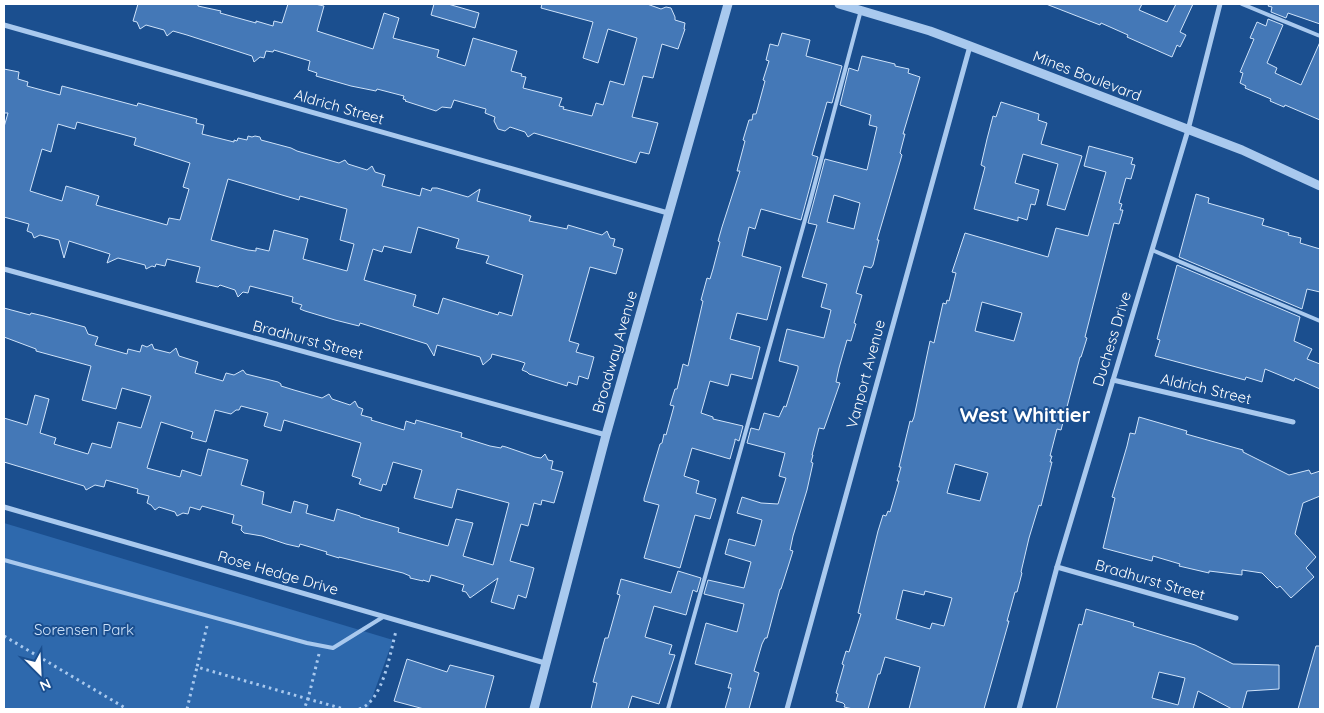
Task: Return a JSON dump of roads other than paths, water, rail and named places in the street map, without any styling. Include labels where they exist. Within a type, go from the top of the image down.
[{"type":"street","name":"Broadway Avenue","points":[[534,709],[606,435],[728,4]]},
{"type":"street","name":"Mines Boulevard","points":[[839,4],[930,31],[970,46],[1242,150],[1320,186]]},
{"type":"street","name":"Duchess Drive","points":[[1019,709],[1056,567],[1188,130],[1220,4]]},
{"type":"street","name":"Aldrich Street","points":[[4,24],[668,213]]},
{"type":"street","name":"Vanport Avenue","points":[[786,709],[970,46]]},
{"type":"street","name":"Bradhurst Street","points":[[4,269],[606,435]]},
{"type":"street","name":"Aldrich Street","points":[[1113,380],[1293,422]]},
{"type":"street","name":"Rose Hedge Drive","points":[[4,507],[546,663]]},
{"type":"street","name":"Bradhurst Street","points":[[1056,567],[1236,618]]},
{"type":"lane","points":[[1242,4],[1320,36]]},
{"type":"lane","points":[[668,709],[810,202],[861,10]]},
{"type":"lane","points":[[1152,250],[1320,321]]},
{"type":"lane","points":[[4,560],[333,648],[384,616]]},
{"type":"district","name":"West Whittier","points":[[1025,415]]},
{"type":"park label","name":"Sorensen Park","points":[[84,630]]}]
